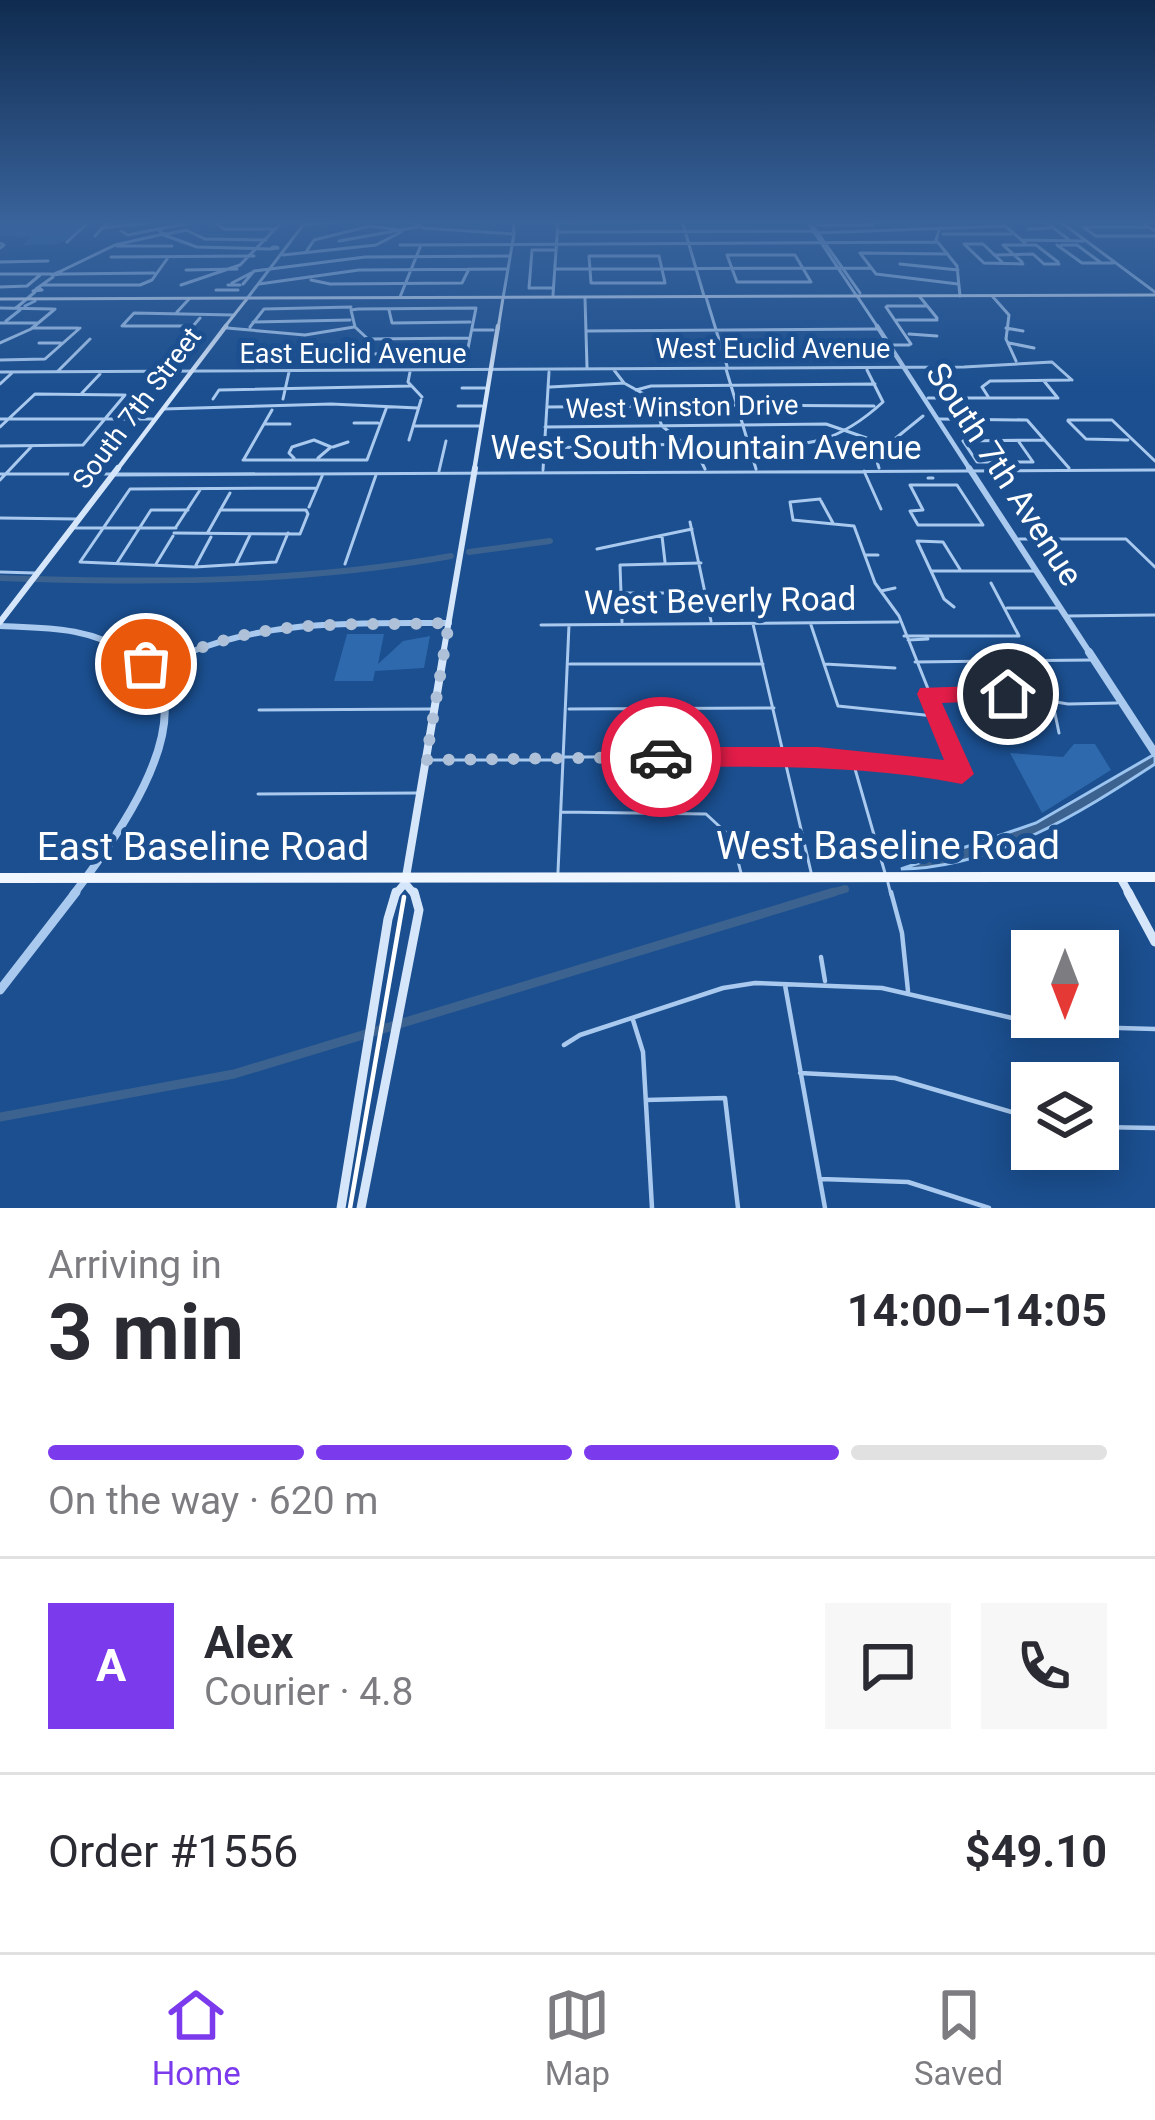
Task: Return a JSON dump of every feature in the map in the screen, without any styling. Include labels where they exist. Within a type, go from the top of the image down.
[{"type":"main road","points":[[0,299],[20,304],[39,291],[117,299],[312,298],[355,307],[400,299],[451,298],[1155,294]]},
{"type":"main road","points":[[341,1208],[392,903],[406,882],[503,298]]},
{"type":"main road","name":"South 7th Street","points":[[0,624],[247,300]]},
{"type":"main road","points":[[1120,877],[1155,942]]},
{"type":"main road","name":"West Baseline Road","points":[[406,882],[1155,877]]},
{"type":"main road","name":"East Baseline Road","points":[[0,878],[406,882]]},
{"type":"main road","points":[[361,1208],[418,910],[406,882]]},
{"type":"street","points":[[0,287],[27,286],[38,276]]},
{"type":"street","points":[[39,291],[54,276]]},
{"type":"street","points":[[39,291],[147,283],[153,276]]},
{"type":"street","points":[[181,284],[223,276]]},
{"type":"street","points":[[219,299],[246,276]]},
{"type":"street","points":[[235,295],[250,276]]},
{"type":"street","name":"South 7th Street","points":[[247,300],[264,276]]},
{"type":"street","points":[[258,284],[322,276]]},
{"type":"street","points":[[400,299],[409,276]]},
{"type":"street","points":[[309,279],[325,284],[455,284],[464,283],[466,276]]},
{"type":"street","points":[[503,298],[507,276]]},
{"type":"street","points":[[530,276],[531,289],[554,288]]},
{"type":"street","points":[[553,298],[555,276]]},
{"type":"street","points":[[591,276],[591,283],[665,283],[664,276]]},
{"type":"street","points":[[699,276],[757,471]]},
{"type":"street","points":[[735,276],[737,282],[811,282],[807,276]]},
{"type":"street","name":"South 7th Avenue","points":[[846,276],[1155,753]]},
{"type":"street","points":[[895,276],[958,284]]},
{"type":"street","points":[[958,276],[961,296]]},
{"type":"street","points":[[774,282],[781,297]]},
{"type":"street","points":[[627,283],[629,298]]},
{"type":"street","points":[[451,298],[455,284]]},
{"type":"street","points":[[212,295],[218,288],[243,285]]},
{"type":"street","points":[[229,286],[238,290]]},
{"type":"street","points":[[895,320],[937,320],[919,296]]},
{"type":"street","points":[[992,296],[1008,314],[1004,328],[1017,362]]},
{"type":"street","points":[[312,298],[320,297]]},
{"type":"street","points":[[585,298],[586,369]]},
{"type":"street","points":[[176,314],[188,299]]},
{"type":"street","points":[[0,308],[20,304],[55,309],[33,328]]},
{"type":"street","points":[[889,345],[911,344],[886,307],[927,306]]},
{"type":"street","points":[[355,307],[352,320],[368,339],[469,338]]},
{"type":"street","points":[[389,308],[392,323],[473,322]]},
{"type":"street","points":[[249,328],[264,309],[476,308],[466,353],[366,354],[368,339]]},
{"type":"street","points":[[202,315],[193,326],[122,326],[134,313],[235,315]]},
{"type":"street","points":[[253,322],[352,320]]},
{"type":"street","points":[[0,322],[39,322]]},
{"type":"street","points":[[225,328],[310,335],[355,327]]},
{"type":"street","points":[[0,360],[45,359],[80,328],[33,328],[2,340]]},
{"type":"street","points":[[1004,328],[1023,331]]},
{"type":"street","points":[[587,331],[878,329]]},
{"type":"street","points":[[471,330],[497,330]]},
{"type":"street","points":[[905,334],[937,336]]},
{"type":"street","points":[[57,372],[90,339]]},
{"type":"street","points":[[39,343],[63,344]]},
{"type":"street","points":[[1007,343],[1034,348]]},
{"type":"street","name":"West Euclid Avenue","points":[[490,371],[1017,362],[1056,363],[1072,380],[1042,380]]},
{"type":"street","points":[[247,372],[253,363]]},
{"type":"street","points":[[749,446],[824,445],[849,429],[883,400],[865,367]]},
{"type":"street","points":[[927,367],[950,398]]},
{"type":"street","points":[[543,472],[549,368]]},
{"type":"street","points":[[614,368],[623,383]]},
{"type":"street","points":[[411,371],[411,386]]},
{"type":"street","name":"East Euclid Avenue","points":[[0,372],[490,371]]},
{"type":"street","points":[[0,384],[14,372]]},
{"type":"street","points":[[80,394],[102,372]]},
{"type":"street","points":[[283,399],[289,372]]},
{"type":"street","points":[[923,398],[950,398],[990,398],[1058,398],[1042,380],[986,382],[982,387],[990,398]]},
{"type":"street","points":[[548,386],[623,383],[637,390],[655,406],[662,426],[701,458],[705,471]]},
{"type":"street","points":[[637,390],[875,384]]},
{"type":"street","points":[[213,399],[219,390],[411,386],[423,390],[409,440]]},
{"type":"street","points":[[462,388],[487,388]]},
{"type":"street","points":[[0,428],[34,394],[125,395],[83,445],[0,446]]},
{"type":"street","points":[[696,405],[861,403],[878,407]]},
{"type":"street","points":[[163,409],[331,404],[418,408]]},
{"type":"street","points":[[326,414],[331,404]]},
{"type":"street","points":[[458,406],[484,406]]},
{"type":"street","points":[[547,407],[655,406]]},
{"type":"street","points":[[272,409],[243,460],[367,460],[387,408]]},
{"type":"street","points":[[879,470],[874,457],[923,416]]},
{"type":"street","points":[[0,419],[155,419]]},
{"type":"street","points":[[937,419],[1027,420],[1068,470]]},
{"type":"street","points":[[1131,440],[1084,439],[1068,420],[1112,420],[1155,459]]},
{"type":"street","points":[[354,423],[380,423]]},
{"type":"street","name":"West Winston Drive","points":[[545,427],[821,423],[887,445]]},
{"type":"street","points":[[264,424],[290,424]]},
{"type":"street","points":[[413,426],[481,426]]},
{"type":"street","points":[[314,440],[318,433]]},
{"type":"street","points":[[895,439],[905,443]]},
{"type":"street","points":[[279,442],[292,447],[314,440],[332,447]]},
{"type":"street","points":[[1018,440],[1033,462],[977,462],[963,441],[1018,440],[1044,440]]},
{"type":"street","points":[[439,472],[446,441]]},
{"type":"street","points":[[311,460],[348,442]]},
{"type":"street","points":[[544,448],[685,444]]},
{"type":"street","points":[[2,476],[33,445]]},
{"type":"street","points":[[292,447],[289,453],[300,460]]},
{"type":"street","points":[[863,470],[881,509]]},
{"type":"street","points":[[925,470],[932,482]]},
{"type":"street","name":"West South Mountain Avenue","points":[[2,476],[1155,470]]},
{"type":"street","points":[[346,564],[377,472]]},
{"type":"street","points":[[309,507],[324,473]]},
{"type":"street","points":[[215,489],[224,474]]},
{"type":"street","points":[[932,482],[957,485],[982,525],[917,525],[910,512],[923,511],[910,485],[932,482]]},
{"type":"street","points":[[288,533],[276,562],[195,566],[80,562],[130,489],[317,488]]},
{"type":"street","points":[[195,566],[232,489]]},
{"type":"street","points":[[155,565],[200,490]]},
{"type":"street","points":[[426,760],[785,757],[853,759],[962,774],[851,524],[794,523],[790,502],[821,498],[833,523]]},
{"type":"street","points":[[116,564],[151,510],[188,510]]},
{"type":"street","points":[[71,528],[300,534],[308,514],[306,510],[220,510]]},
{"type":"street","points":[[0,518],[79,519]]},
{"type":"street","points":[[690,522],[711,623]]},
{"type":"street","points":[[597,549],[694,529]]},
{"type":"street","points":[[235,566],[251,533]]},
{"type":"street","points":[[662,535],[665,564]]},
{"type":"street","points":[[1015,538],[1132,540],[1155,567]]},
{"type":"street","points":[[954,607],[944,599],[916,542],[943,542],[961,571]]},
{"type":"street","points":[[864,555],[878,555]]},
{"type":"street","points":[[622,624],[620,565],[700,563]]},
{"type":"street","points":[[930,572],[1036,571]]},
{"type":"street","points":[[0,572],[37,573]]},
{"type":"street","points":[[904,638],[1019,636],[991,583]]},
{"type":"street","points":[[880,591],[895,589]]},
{"type":"street","points":[[620,593],[706,593]]},
{"type":"street","points":[[1005,608],[1155,615]]},
{"type":"street","name":"West Beverly Road","points":[[542,625],[898,622]]},
{"type":"street","points":[[150,670],[215,640],[274,626],[449,623]]},
{"type":"street","points":[[0,624],[94,635],[122,646],[150,670],[165,717],[155,768],[137,805],[0,990]]},
{"type":"street","points":[[753,624],[813,879]]},
{"type":"street","points":[[810,624],[838,706],[937,716]]},
{"type":"street","points":[[558,880],[569,625]]},
{"type":"street","points":[[914,662],[1094,660]]},
{"type":"street","points":[[568,664],[763,664]]},
{"type":"street","points":[[824,664],[895,668]]},
{"type":"street","points":[[928,694],[1123,704]]},
{"type":"street","points":[[981,694],[1004,740]]},
{"type":"street","points":[[1052,702],[1059,733]]},
{"type":"street","points":[[567,709],[774,708]]},
{"type":"street","points":[[259,710],[435,710]]},
{"type":"street","points":[[853,759],[902,933],[908,993]]},
{"type":"street","points":[[258,794],[421,794]]},
{"type":"street","points":[[560,812],[698,812],[722,823],[733,839],[742,879]]},
{"type":"street","points":[[821,957],[825,983]]},
{"type":"street","points":[[564,1046],[580,1035],[723,988],[784,983],[908,993],[1047,1026],[1155,1029]]},
{"type":"street","points":[[784,983],[825,1208]]},
{"type":"street","points":[[632,1018],[643,1052],[652,1208]]},
{"type":"street","points":[[800,1073],[895,1078],[1011,1112]]},
{"type":"street","points":[[646,1100],[725,1098],[738,1208]]},
{"type":"street","points":[[1119,1127],[1155,1127]]},
{"type":"street","points":[[819,1178],[908,1182],[989,1208]]},
{"type":"shaded area","points":[[347,634],[384,634],[378,664],[403,641],[430,636],[424,668],[375,671],[373,681],[334,681]]},
{"type":"shaded area","points":[[1074,744],[1095,744],[1111,770],[1042,813],[1010,753],[1063,757]]},
{"type":"shaded area","points":[[1155,754],[1155,764],[1034,834],[969,859],[901,869],[1036,823]]},
{"type":"waterway","points":[[25,306],[35,301]]},
{"type":"waterway","points":[[6,321],[20,310]]},
{"type":"waterway","points":[[469,552],[550,541]]},
{"type":"waterway","points":[[35,579],[244,578],[347,571],[451,556]]},
{"type":"waterway","points":[[0,578],[29,579]]},
{"type":"waterway","points":[[826,894],[845,889]]},
{"type":"waterway","points":[[826,894],[834,892]]},
{"type":"waterway","points":[[0,1117],[234,1074],[826,894]]},
{"type":"tram line","points":[[350,1208],[404,897]]},
{"type":"way so far","points":[[146,664],[150,670],[215,640],[274,626],[449,623],[426,760],[661,757]]},
{"type":"route","points":[[661,757],[818,757],[912,764],[962,774],[928,694],[1008,694]]}]
